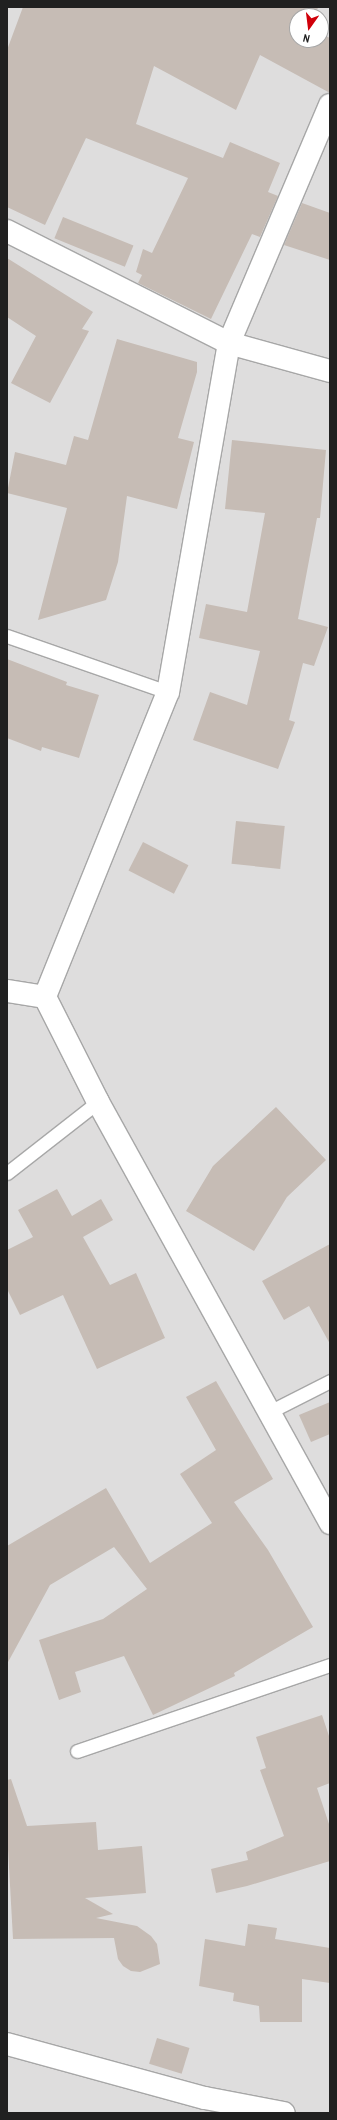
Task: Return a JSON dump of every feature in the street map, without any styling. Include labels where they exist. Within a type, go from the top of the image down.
[{"type":"street","points":[[330,105],[229,343],[168,692],[45,997],[98,1102],[267,1413],[330,1523]]},
{"type":"street","points":[[7,231],[229,343],[330,371]]},
{"type":"street","points":[[7,991],[45,997]]},
{"type":"street","points":[[7,2044],[205,2098],[284,2113]]},
{"type":"lane","points":[[7,636],[168,692]]},
{"type":"lane","points":[[7,1174],[98,1102]]},
{"type":"lane","points":[[267,1413],[330,1381]]},
{"type":"lane","points":[[77,1751],[330,1665]]},
{"type":"shaded area","points":[[7,7],[330,7],[330,2113],[7,2113]]},
{"type":"building","points":[[23,7],[319,7],[289,8],[289,48],[329,48],[330,38],[330,93],[260,55],[236,110],[154,66],[136,124],[223,158],[230,142],[280,163],[268,192],[278,196],[260,237],[252,234],[211,319],[138,283],[142,275],[136,272],[143,249],[152,253],[188,178],[86,138],[45,225],[7,207],[7,50]]},
{"type":"building","points":[[302,203],[330,213],[330,260],[284,245]]},
{"type":"building","points":[[63,217],[133,245],[125,267],[54,238]]},
{"type":"building","points":[[7,258],[93,312],[82,329],[89,331],[50,403],[11,383],[36,336],[7,317]]},
{"type":"building","points":[[117,339],[197,362],[197,372],[178,438],[194,442],[177,509],[127,496],[118,562],[106,600],[38,620],[67,508],[7,493],[15,452],[66,465],[74,436],[88,440]]},
{"type":"building","points":[[232,440],[326,450],[320,518],[317,518],[298,619],[328,627],[314,666],[303,663],[289,720],[295,722],[278,769],[193,740],[210,692],[247,705],[260,651],[199,638],[206,604],[247,612],[265,513],[225,509]]},
{"type":"building","points":[[7,659],[67,682],[66,685],[99,695],[79,758],[42,747],[41,751],[7,738]]},
{"type":"building","points":[[236,821],[285,826],[280,869],[232,864]]},
{"type":"building","points":[[143,842],[188,865],[174,894],[128,871]]},
{"type":"building","points":[[276,1107],[326,1160],[287,1197],[254,1251],[186,1211],[213,1166]]},
{"type":"building","points":[[57,1189],[72,1216],[101,1199],[113,1220],[83,1237],[110,1285],[136,1273],[165,1338],[97,1369],[63,1295],[20,1315],[7,1289],[7,1250],[33,1237],[18,1210]]},
{"type":"building","points":[[330,1244],[330,1344],[309,1306],[284,1320],[262,1281]]},
{"type":"building","points":[[216,1381],[273,1479],[234,1502],[268,1550],[313,1627],[234,1673],[235,1676],[153,1715],[124,1656],[75,1672],[81,1692],[59,1700],[39,1640],[103,1619],[147,1589],[114,1547],[50,1585],[7,1664],[7,1546],[106,1488],[150,1563],[212,1523],[180,1474],[216,1450],[186,1397]]},
{"type":"building","points":[[330,1402],[330,1434],[311,1442],[299,1415]]},
{"type":"building","points":[[322,1715],[330,1739],[330,1783],[317,1788],[330,1827],[330,1861],[247,1886],[216,1893],[211,1869],[248,1860],[246,1852],[284,1836],[260,1770],[266,1768],[256,1737]]},
{"type":"building","points":[[11,1779],[27,1826],[96,1822],[98,1850],[142,1846],[146,1893],[85,1898],[113,1914],[96,1918],[137,1926],[151,1936],[157,1944],[160,1964],[140,1972],[131,1971],[123,1966],[118,1959],[114,1938],[13,1939],[7,1831],[7,1780]]},
{"type":"building","points":[[248,1924],[277,1928],[275,1939],[330,1948],[330,1983],[302,1979],[302,2022],[260,2022],[259,2006],[233,2001],[234,1993],[199,1986],[205,1939],[245,1946]]},
{"type":"building","points":[[157,2038],[190,2048],[182,2074],[149,2064]]}]
